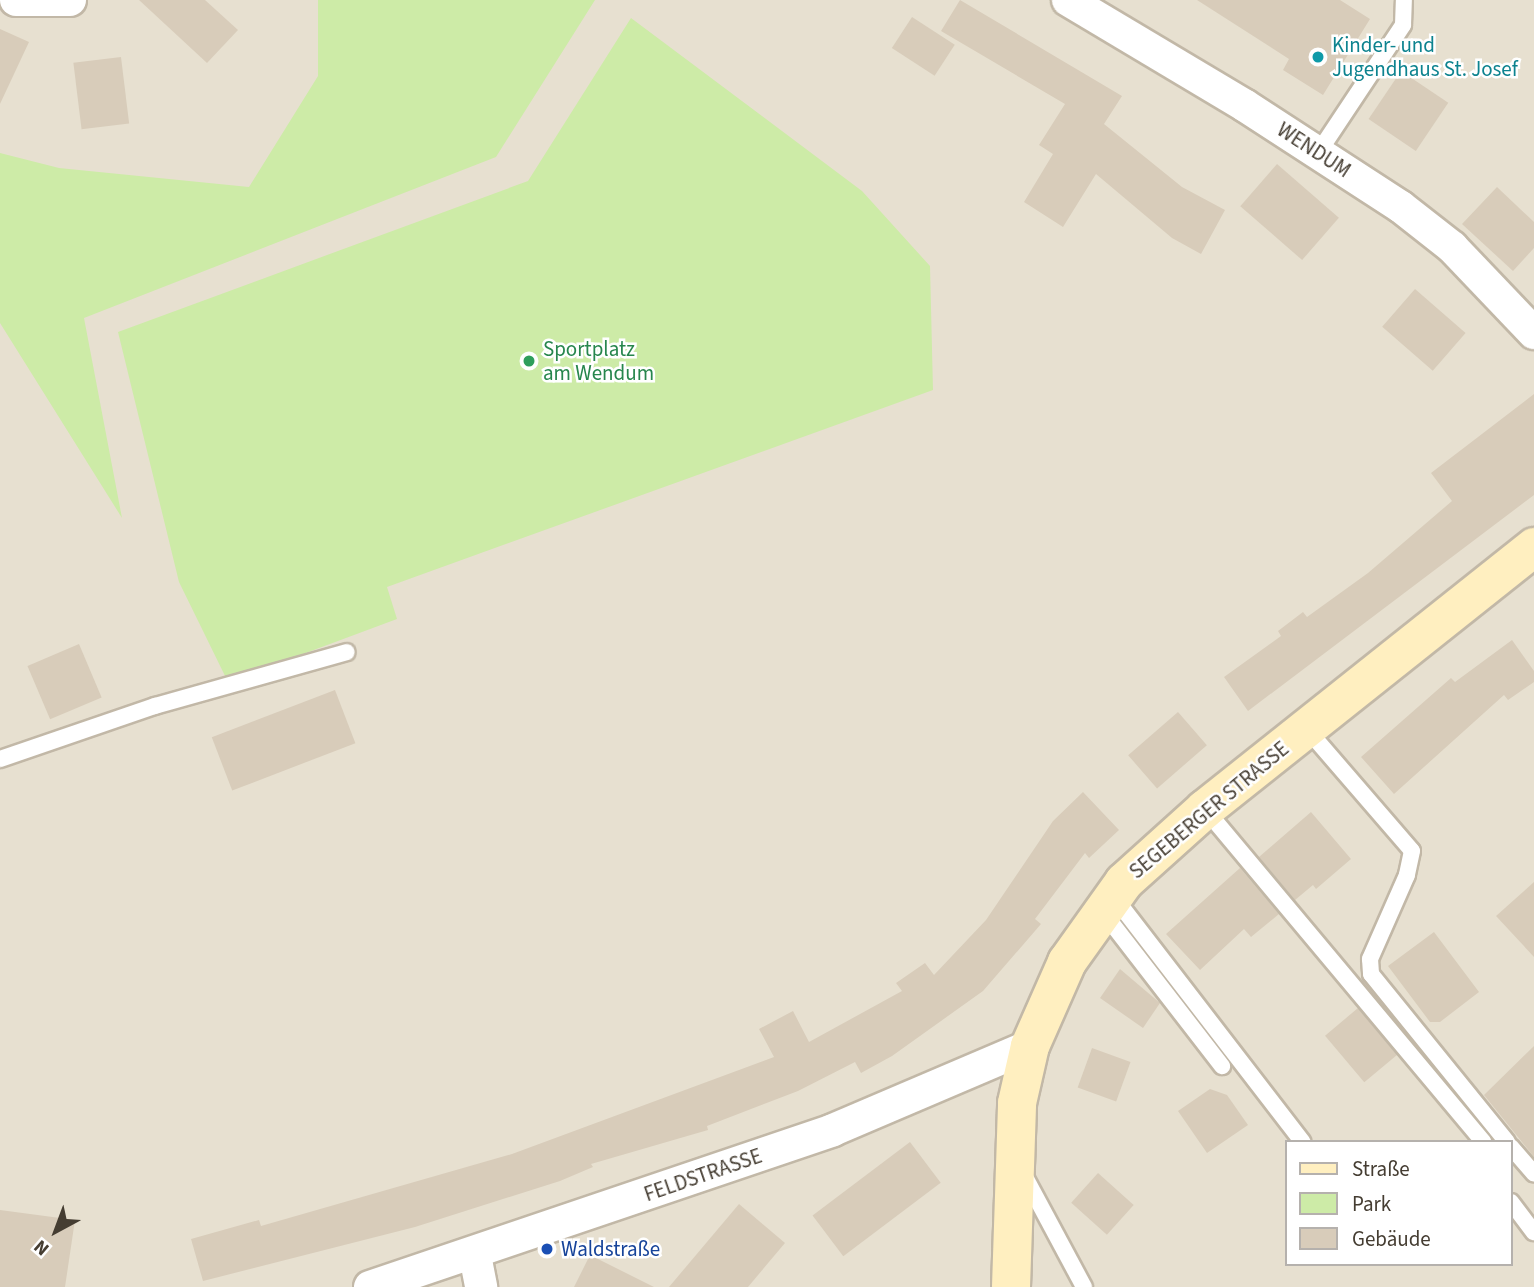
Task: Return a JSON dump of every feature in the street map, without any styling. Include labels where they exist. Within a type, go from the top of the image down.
[{"type":"main road","name":"SEGEBERGER STRASSE","points":[[1011,1287],[1017,1103],[1030,1046],[1067,962],[1108,905],[1205,809],[1534,547]]},
{"type":"street","points":[[16,0],[70,0]]},
{"type":"street","name":"WENDUM","points":[[1068,0],[1318,153],[1452,247],[1534,333]]},
{"type":"street","name":"FELDSTRASSE","points":[[370,1287],[475,1255],[833,1130],[1030,1046]]},
{"type":"street","points":[[475,1255],[481,1287]]},
{"type":"lane","points":[[1318,153],[1403,25],[1404,0]]},
{"type":"lane","points":[[0,759],[146,708],[347,652]]},
{"type":"lane","points":[[1306,728],[1412,851],[1407,876],[1370,959],[1371,974],[1505,1140]]},
{"type":"lane","points":[[1205,809],[1481,1140]]},
{"type":"lane","points":[[1108,905],[1223,1066]]},
{"type":"lane","points":[[1108,905],[1301,1140]]},
{"type":"lane","points":[[1513,1149],[1534,1173]]},
{"type":"lane","points":[[1014,1157],[1084,1287]]},
{"type":"lane","points":[[1513,1205],[1534,1232]]},
{"type":"shaded area","points":[[0,0],[1534,0],[1534,1287],[0,1287]]},
{"type":"green space","points":[[318,0],[595,0],[496,157],[84,318],[122,518],[0,323],[0,153],[59,168],[249,187],[318,76]]},
{"type":"green space","name":"Sportplatz am Wendum","points":[[631,18],[862,191],[930,266],[933,390],[387,587],[397,619],[228,682],[179,582],[118,332],[528,181]]},
{"type":"building","points":[[139,0],[205,0],[238,30],[207,63]]},
{"type":"building","points":[[960,0],[1122,96],[1104,124],[1182,187],[1225,210],[1201,254],[1172,238],[1096,174],[1063,227],[1024,202],[1053,154],[1039,145],[1065,104],[941,31]]},
{"type":"building","name":"Kinder- und Jugendhaus St. Josef","points":[[1197,0],[1340,0],[1370,19],[1323,95],[1283,70],[1289,59]]},
{"type":"building","points":[[912,17],[955,45],[935,76],[892,48]]},
{"type":"building","points":[[0,29],[29,42],[0,104]]},
{"type":"building","points":[[121,57],[129,124],[82,129],[73,63]]},
{"type":"building","points":[[1401,71],[1448,103],[1416,151],[1369,119]]},
{"type":"building","points":[[1277,164],[1339,218],[1302,260],[1240,206]]},
{"type":"building","points":[[1497,187],[1534,222],[1534,248],[1513,271],[1462,224]]},
{"type":"building","points":[[1415,289],[1466,333],[1433,371],[1382,327]]},
{"type":"building","points":[[1534,394],[1534,495],[1248,711],[1224,677],[1281,636],[1278,631],[1303,612],[1307,617],[1368,573],[1452,501],[1431,473]]},
{"type":"building","points":[[1512,640],[1534,671],[1534,682],[1508,700],[1504,695],[1394,794],[1361,757],[1451,678],[1455,682]]},
{"type":"building","points":[[79,644],[102,697],[50,719],[27,666]]},
{"type":"building","points":[[335,690],[355,743],[232,791],[212,737]]},
{"type":"building","points":[[1178,712],[1207,745],[1157,789],[1128,755]]},
{"type":"building","points":[[1083,792],[1119,830],[1089,858],[1085,853],[1035,919],[1041,924],[983,991],[892,1056],[861,1073],[855,1062],[798,1091],[707,1126],[708,1130],[591,1164],[593,1167],[560,1181],[415,1227],[203,1281],[191,1239],[259,1220],[261,1226],[512,1154],[774,1057],[759,1029],[793,1011],[809,1042],[902,991],[896,983],[925,963],[934,975],[986,920],[1053,821]]},
{"type":"building","points":[[1311,812],[1351,859],[1316,889],[1313,885],[1295,900],[1259,857]]},
{"type":"building","points":[[1240,868],[1279,914],[1251,937],[1244,929],[1200,970],[1166,934]]},
{"type":"building","points":[[1534,882],[1534,957],[1496,916]]},
{"type":"building","points":[[1434,932],[1479,992],[1440,1022],[1430,1022],[1388,966]]},
{"type":"building","points":[[1120,969],[1160,1003],[1143,1028],[1100,998]]},
{"type":"building","points":[[1358,1008],[1397,1055],[1364,1082],[1325,1036]]},
{"type":"building","points":[[1534,1046],[1534,1157],[1484,1095]]},
{"type":"building","points":[[1092,1048],[1131,1062],[1116,1101],[1078,1087]]},
{"type":"building","points":[[1210,1089],[1227,1095],[1248,1125],[1207,1153],[1178,1111]]},
{"type":"building","points":[[910,1142],[941,1183],[843,1256],[813,1215]]},
{"type":"building","points":[[1098,1173],[1134,1205],[1107,1235],[1071,1203]]},
{"type":"building","points":[[739,1204],[785,1243],[748,1287],[669,1287]]},
{"type":"building","points":[[0,1210],[75,1220],[65,1287],[0,1287]]},
{"type":"building","points":[[590,1255],[654,1287],[574,1287]]},
{"type":"place","name":"Kinder- und Jugendhaus St. Josef","points":[[1318,57]]},
{"type":"place","name":"Sportplatz am Wendum","points":[[529,361]]},
{"type":"place","name":"Waldstraße","points":[[547,1249]]}]
